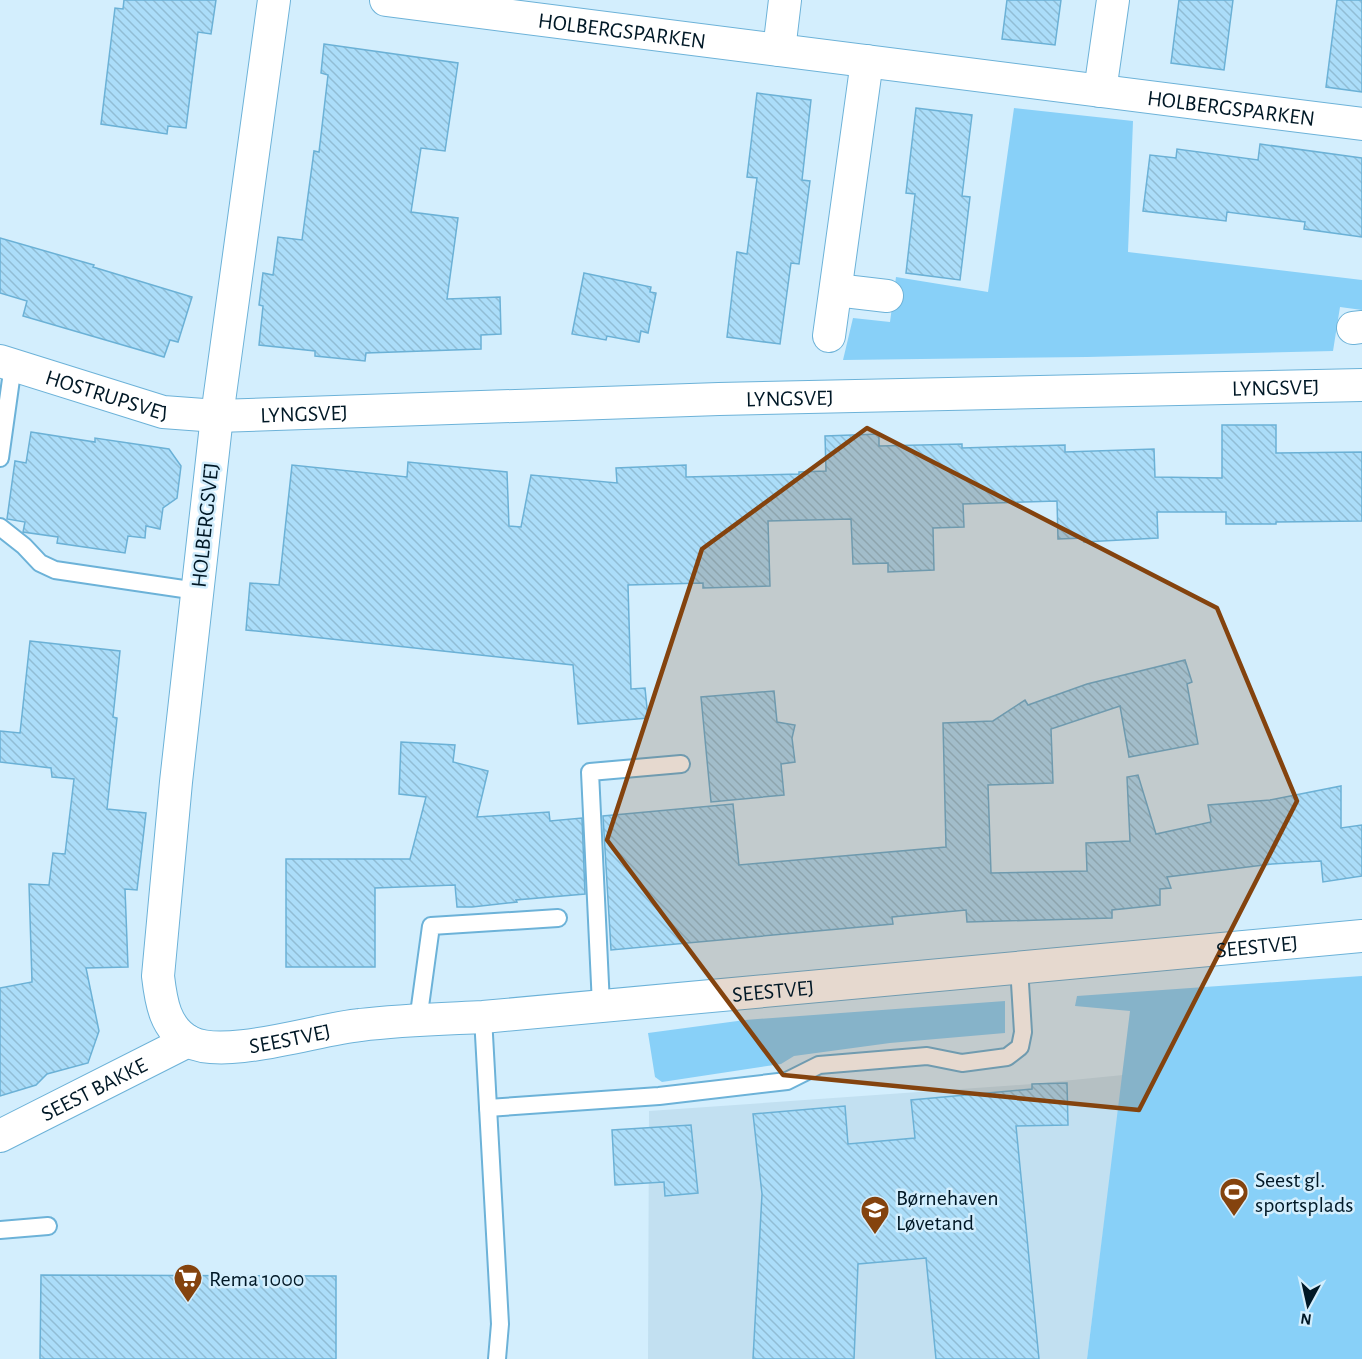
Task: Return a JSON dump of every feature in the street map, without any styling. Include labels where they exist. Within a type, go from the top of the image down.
[{"type":"street","name":"HOLBERGSVEJ","points":[[188,1041],[168,1023],[160,1001],[158,976],[217,416],[274,0]]},
{"type":"street","name":"HOLBERGSPARKEN","points":[[386,0],[468,5],[779,50],[1362,124]]},
{"type":"street","points":[[779,50],[785,0]]},
{"type":"street","points":[[1100,91],[1113,0]]},
{"type":"street","points":[[829,336],[867,61]]},
{"type":"street","points":[[836,290],[887,296]]},
{"type":"street","name":"HOSTRUPSVEJ","points":[[7,363],[164,412],[217,416]]},
{"type":"street","name":"LYNGSVEJ","points":[[217,416],[719,399],[1362,385]]},
{"type":"street","name":"SEESTVEJ","points":[[188,1041],[205,1048],[235,1048],[359,1025],[483,1017],[1362,936]]},
{"type":"street","name":"SEEST BAKKE","points":[[0,1136],[188,1041]]},
{"type":"lane","points":[[0,458],[7,363]]},
{"type":"lane","points":[[0,527],[24,546],[40,563],[55,570],[197,591]]},
{"type":"lane","points":[[601,1005],[590,772],[681,764]]},
{"type":"lane","points":[[418,1021],[431,926],[558,918]]},
{"type":"lane","points":[[488,1108],[646,1097],[787,1081],[819,1065],[927,1056],[962,1063],[1007,1057],[1020,1047],[1023,1032],[1019,967]]},
{"type":"lane","points":[[483,1017],[500,1324],[497,1359]]},
{"type":"lane","points":[[0,1230],[48,1226]]},
{"type":"highlighted area","points":[[867,428],[1217,608],[1297,801],[1139,1110],[783,1075],[607,840],[702,549]]},
{"type":"shaded area","points":[[1014,108],[1133,121],[1128,252],[1362,280],[1362,310],[1340,307],[1333,351],[843,360],[853,318],[890,322],[896,277],[988,292]]},
{"type":"shaded area","name":"Seest gl. sportsplads","points":[[1362,976],[1362,1359],[1087,1359],[1130,1011],[1075,1006],[1077,996]]},
{"type":"shaded area","points":[[1005,1001],[1005,1033],[890,1043],[794,1056],[781,1064],[662,1082],[655,1077],[648,1033],[745,1020]]},
{"type":"shaded area","name":"Børnehaven Løvetand","points":[[1123,1075],[1087,1359],[648,1359],[649,1111],[1032,1084]]},
{"type":"building","points":[[124,0],[216,0],[211,34],[198,32],[186,128],[168,126],[167,134],[101,124],[115,8],[123,9]]},
{"type":"building","points":[[1007,0],[1061,0],[1055,45],[1002,39]]},
{"type":"building","points":[[1179,0],[1233,0],[1224,70],[1171,63]]},
{"type":"building","points":[[1337,0],[1362,0],[1362,92],[1326,87]]},
{"type":"building","points":[[324,44],[458,63],[445,151],[421,148],[411,212],[458,218],[447,299],[500,297],[501,334],[481,335],[481,349],[366,353],[365,361],[315,356],[315,351],[259,345],[263,306],[259,305],[263,273],[273,275],[278,237],[302,240],[314,151],[319,152],[328,75],[321,73]]},
{"type":"building","points":[[757,93],[811,100],[802,180],[810,181],[799,264],[791,263],[780,344],[727,337],[737,252],[747,254],[757,178],[747,177]]},
{"type":"building","points":[[916,108],[972,115],[962,196],[970,197],[960,280],[906,273],[915,194],[906,193]]},
{"type":"building","points":[[1260,144],[1362,158],[1362,237],[1304,229],[1305,222],[1227,212],[1226,221],[1143,211],[1150,155],[1176,158],[1177,149],[1258,160]]},
{"type":"building","points":[[0,238],[94,265],[93,267],[192,297],[178,342],[170,340],[164,357],[23,316],[27,301],[0,293]]},
{"type":"building","points":[[584,273],[651,287],[650,292],[656,293],[648,333],[641,331],[639,342],[607,336],[606,340],[572,334]]},
{"type":"building","points":[[1222,425],[1276,425],[1276,453],[1362,452],[1362,521],[1226,524],[1226,512],[1157,512],[1158,538],[1084,542],[1084,538],[1058,539],[1057,501],[963,504],[964,527],[933,528],[934,570],[888,572],[888,563],[853,564],[851,519],[768,521],[770,586],[703,588],[703,583],[628,585],[631,689],[645,688],[648,718],[578,724],[573,665],[246,630],[250,583],[279,585],[292,465],[407,477],[408,462],[507,472],[509,526],[521,527],[531,475],[617,483],[616,468],[686,465],[686,477],[799,474],[799,472],[826,471],[825,436],[879,434],[879,446],[962,444],[962,448],[1065,445],[1065,452],[1154,449],[1155,477],[1222,478]]},
{"type":"building","points":[[31,432],[95,442],[95,438],[169,449],[181,466],[177,498],[163,508],[160,529],[146,526],[145,538],[128,536],[125,553],[57,543],[58,537],[23,532],[25,522],[7,519],[15,461],[26,463]]},
{"type":"building","points":[[30,641],[120,651],[113,717],[117,718],[107,809],[146,813],[137,890],[125,889],[128,967],[86,968],[99,1031],[88,1063],[47,1074],[36,1085],[0,1096],[0,988],[32,982],[29,884],[49,885],[53,853],[65,854],[74,779],[52,777],[51,768],[0,762],[0,731],[20,733]]},
{"type":"building","points":[[1185,660],[1192,682],[1187,684],[1198,744],[1129,757],[1120,706],[1051,729],[1053,783],[988,785],[991,873],[1087,871],[1086,843],[1130,841],[1127,777],[1138,775],[1156,834],[1211,822],[1208,805],[1270,800],[1341,786],[1341,828],[1362,825],[1362,876],[1323,882],[1321,861],[1272,864],[1167,877],[1171,888],[1160,889],[1160,905],[1112,910],[1112,918],[967,922],[966,910],[892,917],[893,924],[611,950],[603,816],[733,804],[739,865],[946,847],[943,723],[993,721],[1025,700],[1028,705],[1087,684]]},
{"type":"building","points":[[774,691],[777,722],[795,725],[792,738],[795,762],[781,764],[784,795],[711,802],[701,697]]},
{"type":"building","points":[[401,742],[455,745],[453,762],[488,771],[477,817],[549,812],[550,821],[582,818],[585,894],[457,907],[455,885],[375,888],[375,967],[286,967],[286,859],[410,859],[426,797],[399,794]]},
{"type":"building","points":[[1067,1083],[1068,1125],[1016,1126],[1039,1359],[936,1359],[926,1258],[858,1264],[854,1359],[753,1359],[762,1194],[753,1114],[845,1106],[848,1144],[915,1138],[911,1100],[1032,1089],[1032,1084]]},
{"type":"building","points":[[691,1125],[698,1193],[665,1196],[664,1182],[615,1185],[612,1130]]},
{"type":"building","name":"Rema 1000","points":[[41,1275],[336,1276],[336,1359],[40,1359]]},
{"type":"place","name":"Seest gl. sportsplads","points":[[1234,1218]]},
{"type":"place","name":"Børnehaven Løvetand","points":[[875,1236]]},
{"type":"place","name":"Rema 1000","points":[[188,1304]]}]
